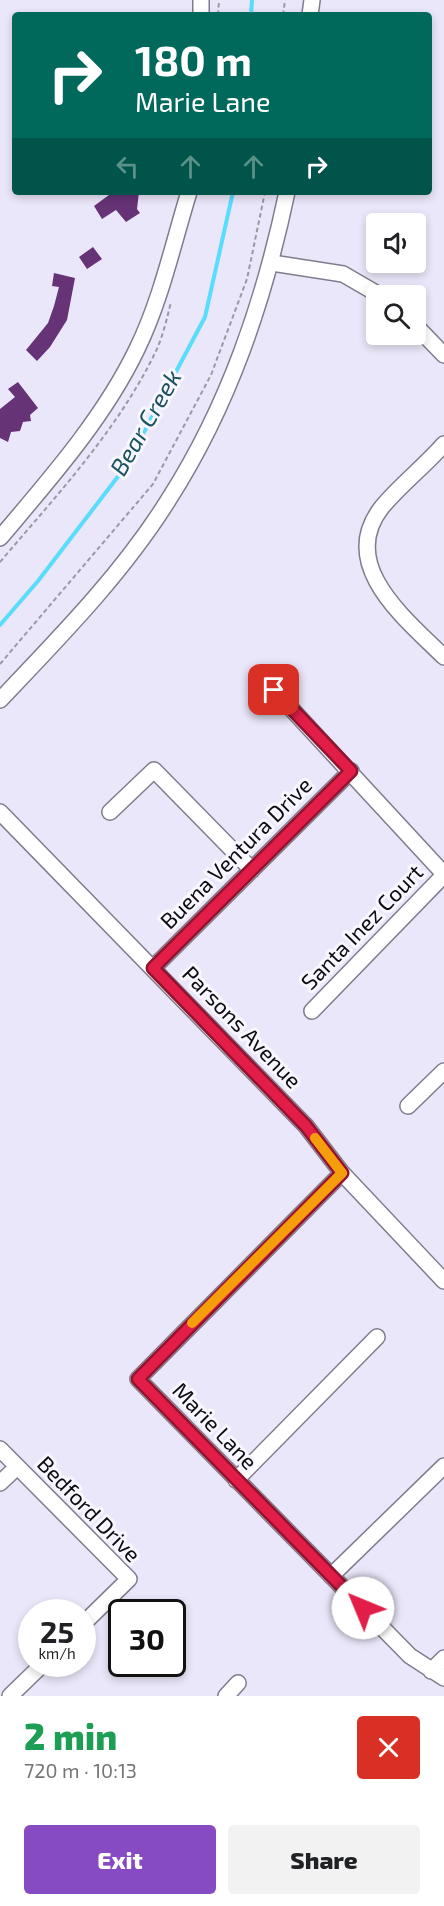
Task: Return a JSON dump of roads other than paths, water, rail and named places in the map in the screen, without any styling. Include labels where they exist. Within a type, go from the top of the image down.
[{"type":"street","points":[[0,538],[101,410],[137,351],[153,313],[188,195]]},
{"type":"street","points":[[0,700],[109,580],[169,500],[202,444],[237,369],[272,263],[286,195]]},
{"type":"street","points":[[272,263],[343,274],[366,287]]},
{"type":"street","points":[[426,336],[444,355]]},
{"type":"street","points":[[442,653],[382,594],[370,567],[368,549],[371,528],[381,509],[444,444]]},
{"type":"street","points":[[274,690],[351,771],[444,875]]},
{"type":"street","points":[[110,812],[154,770],[252,870]]},
{"type":"street","name":"Buena Ventura Drive","points":[[153,968],[351,771]]},
{"type":"street","name":"Parsons Avenue","points":[[0,812],[306,1126],[342,1173],[442,1274]]},
{"type":"street","name":"Santa Inez Court","points":[[312,1011],[444,875]]},
{"type":"street","points":[[408,1106],[444,1071]]},
{"type":"street","name":"Marie Lane","points":[[342,1173],[138,1379],[410,1656],[437,1675]]},
{"type":"street","points":[[236,1480],[377,1337]]},
{"type":"street","name":"Bedford Drive","points":[[0,1449],[129,1579],[96,1611]]},
{"type":"street","points":[[331,1576],[444,1466]]},
{"type":"street","points":[[0,1483],[17,1467]]},
{"type":"street","points":[[437,1675],[444,1658]]},
{"type":"street","points":[[10,1696],[30,1677]]},
{"type":"street","points":[[226,1696],[238,1683]]},
{"type":"waterway","name":"Bear Creek","points":[[251,12],[252,0]]},
{"type":"waterway","name":"Bear Creek","points":[[0,625],[38,581],[126,466],[205,317],[232,195]]}]
